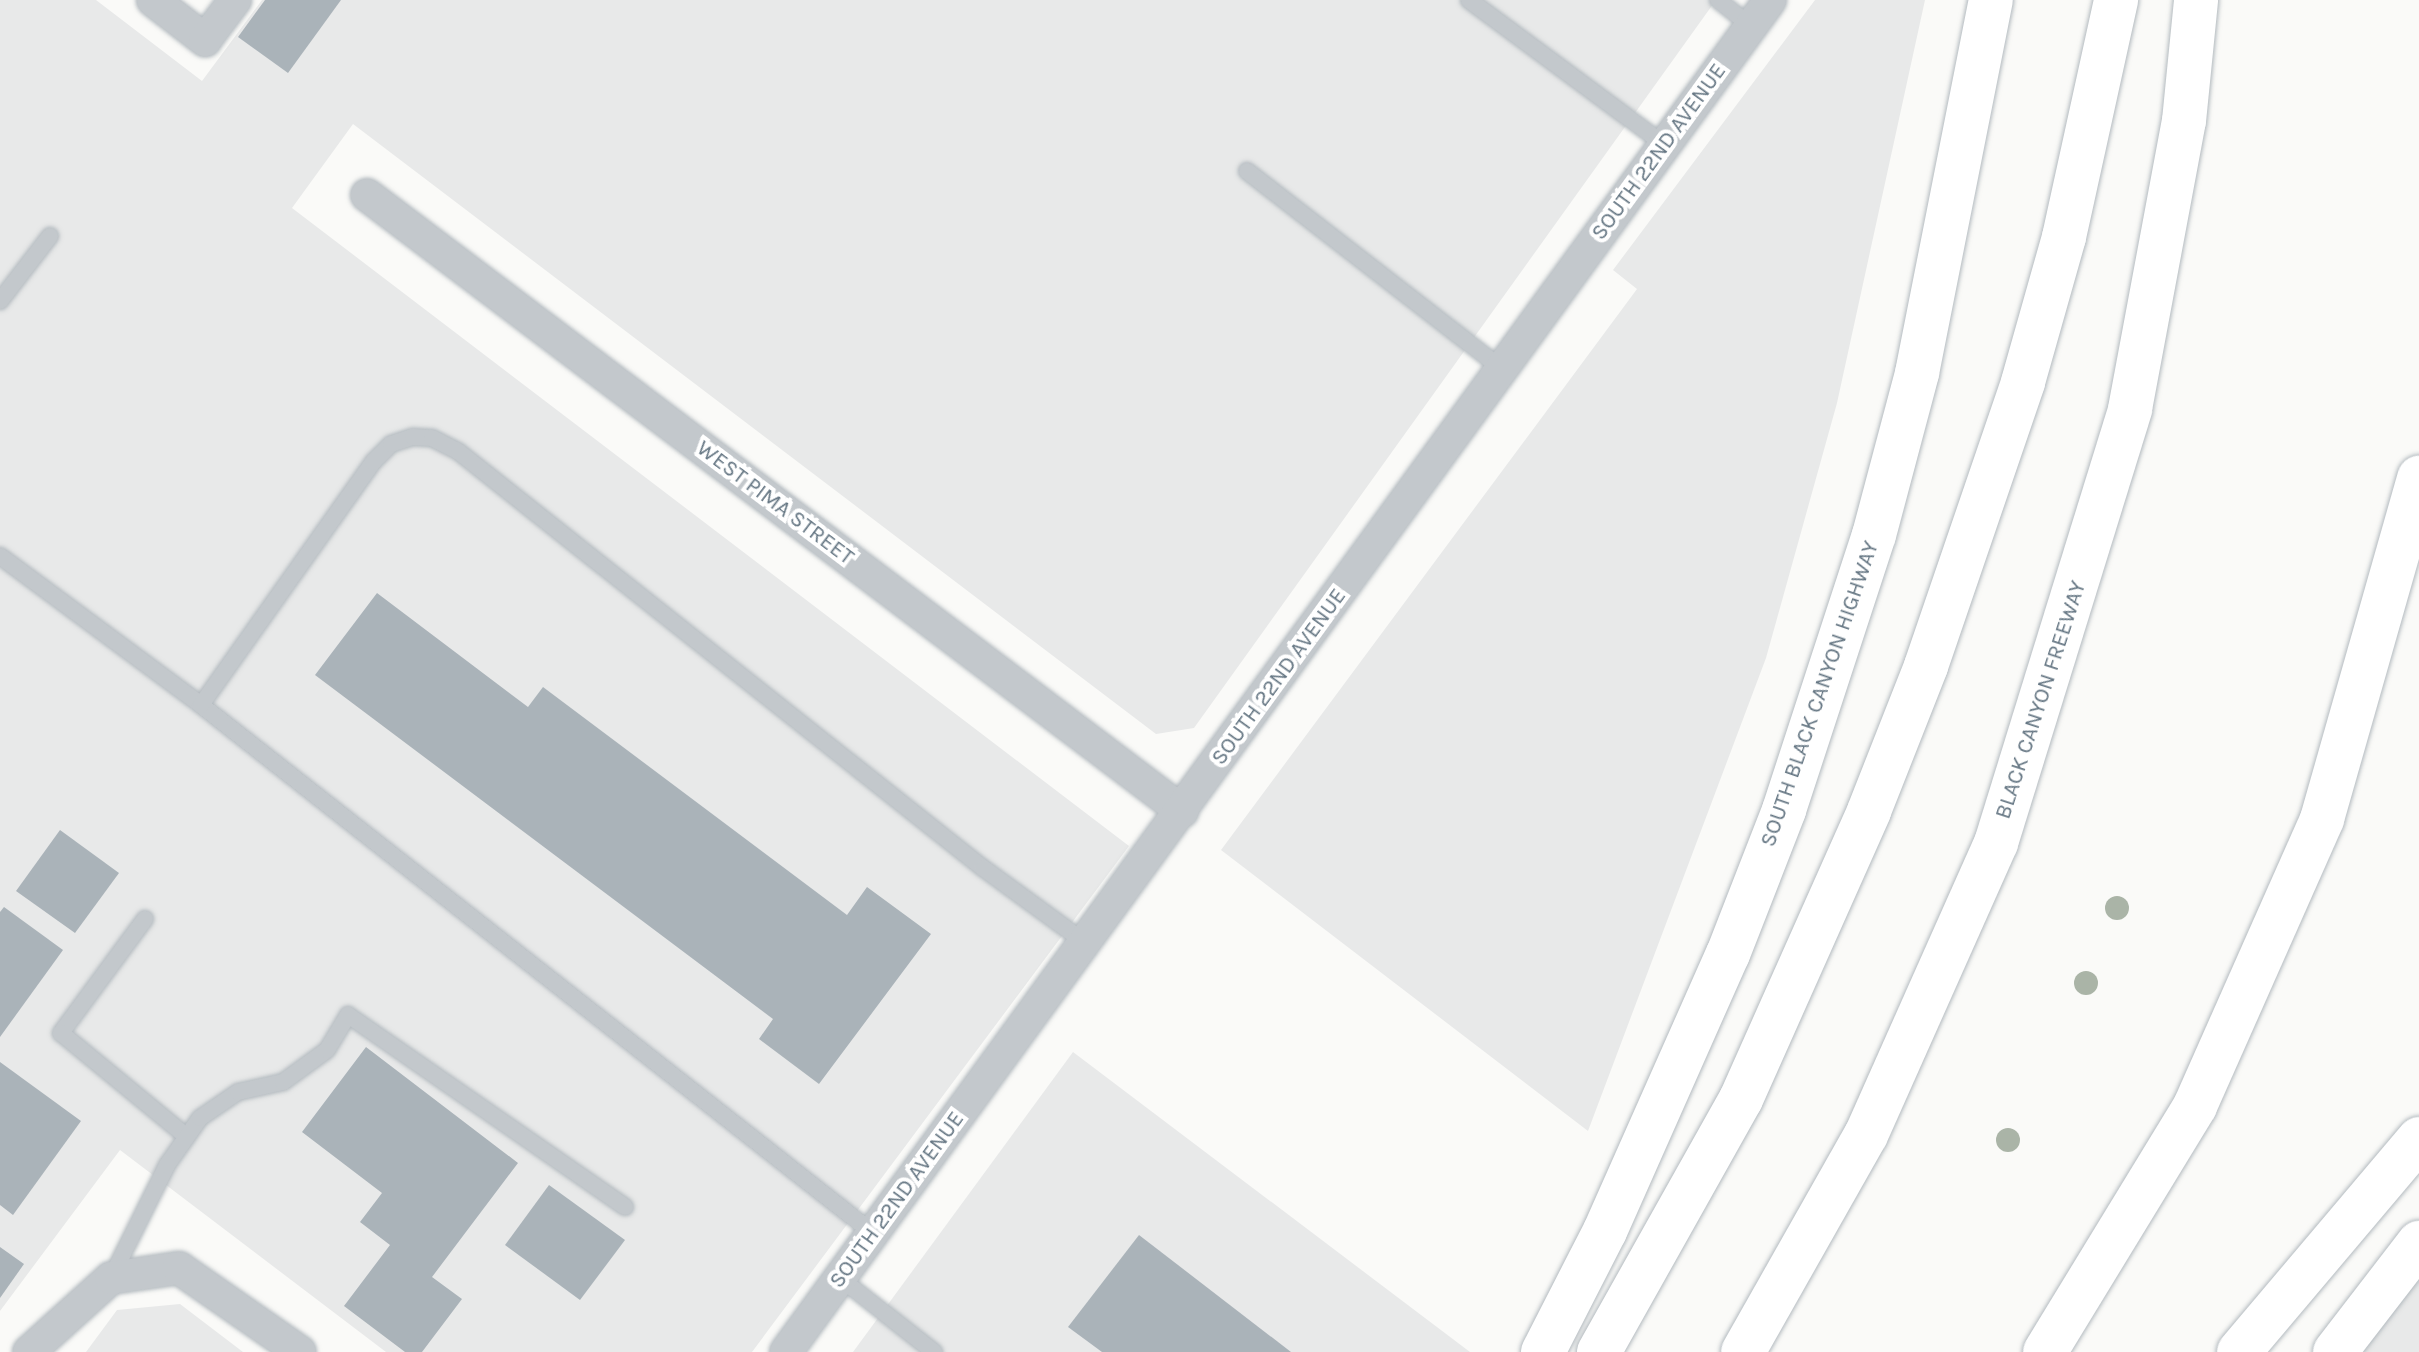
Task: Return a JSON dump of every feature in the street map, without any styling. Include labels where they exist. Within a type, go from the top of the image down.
[{"type":"main road","name":"SOUTH BLACK CANYON HIGHWAY","points":[[1543,1352],[1605,1231],[1728,954],[1789,795],[1874,535],[1917,373],[1991,0]]},
{"type":"main road","points":[[1599,1352],[1741,1099],[1869,811],[1926,666],[1981,515],[2040,324],[2064,237],[2116,0]]},
{"type":"main road","name":"BLACK CANYON FREEWAY","points":[[1743,1352],[1866,1135],[1996,843],[2130,409],[2184,121],[2196,0]]},
{"type":"main road","points":[[2045,1352],[2195,1106],[2322,819],[2419,478]]},
{"type":"main road","points":[[2239,1352],[2419,1139]]},
{"type":"main road","points":[[2335,1352],[2419,1243]]},
{"type":"street","points":[[153,0],[205,40],[235,0]]},
{"type":"street","name":"SOUTH 22ND AVENUE","points":[[786,1352],[1770,0]]},
{"type":"street","name":"WEST PIMA STREET","points":[[367,195],[1182,811]]},
{"type":"street","points":[[29,1352],[111,1278],[179,1268],[300,1352]]},
{"type":"lane","points":[[1469,0],[1665,145]]},
{"type":"lane","points":[[1718,0],[1751,26]]},
{"type":"lane","points":[[1247,171],[1502,369]]},
{"type":"lane","points":[[0,301],[50,236]]},
{"type":"lane","points":[[201,705],[373,462],[391,444],[432,438],[495,476],[983,868],[1086,943]]},
{"type":"lane","points":[[0,556],[201,705],[873,1233]]},
{"type":"lane","points":[[145,919],[61,1033],[187,1137]]},
{"type":"lane","points":[[111,1278],[167,1165],[200,1118],[238,1092],[283,1082],[327,1050],[348,1015],[625,1207]]},
{"type":"lane","points":[[840,1278],[934,1352]]},
{"type":"shaded area","points":[[0,0],[96,0],[202,81],[262,0],[1716,0],[1194,728],[1156,734],[353,124],[292,208],[1129,846],[752,1352],[386,1352],[120,1150],[0,1311]]},
{"type":"shaded area","points":[[1815,0],[1925,0],[1837,403],[1766,658],[1588,1131],[1221,850],[1637,289],[1613,270]]},
{"type":"shaded area","points":[[1073,1052],[1470,1352],[853,1352]]},
{"type":"shaded area","points":[[2419,1275],[2419,1352],[2360,1352]]},
{"type":"shaded area","points":[[180,1304],[243,1352],[86,1352],[117,1310]]},
{"type":"building","points":[[265,0],[341,0],[288,73],[238,37]]},
{"type":"building","points":[[377,593],[528,707],[543,687],[847,915],[867,887],[931,934],[819,1084],[759,1039],[773,1019],[315,675]]},
{"type":"building","points":[[60,830],[119,873],[75,933],[16,891]]},
{"type":"building","points":[[4,907],[63,950],[0,1037],[0,912]]},
{"type":"building","points":[[366,1047],[518,1163],[432,1277],[462,1299],[422,1352],[405,1352],[344,1306],[390,1245],[360,1222],[382,1193],[302,1132]]},
{"type":"building","points":[[0,1062],[81,1121],[13,1215],[0,1205]]},
{"type":"building","points":[[549,1185],[625,1240],[580,1300],[505,1245]]},
{"type":"building","points":[[1139,1235],[1291,1352],[1102,1352],[1068,1327]]},
{"type":"building","points":[[0,1247],[24,1264],[0,1298]]}]
